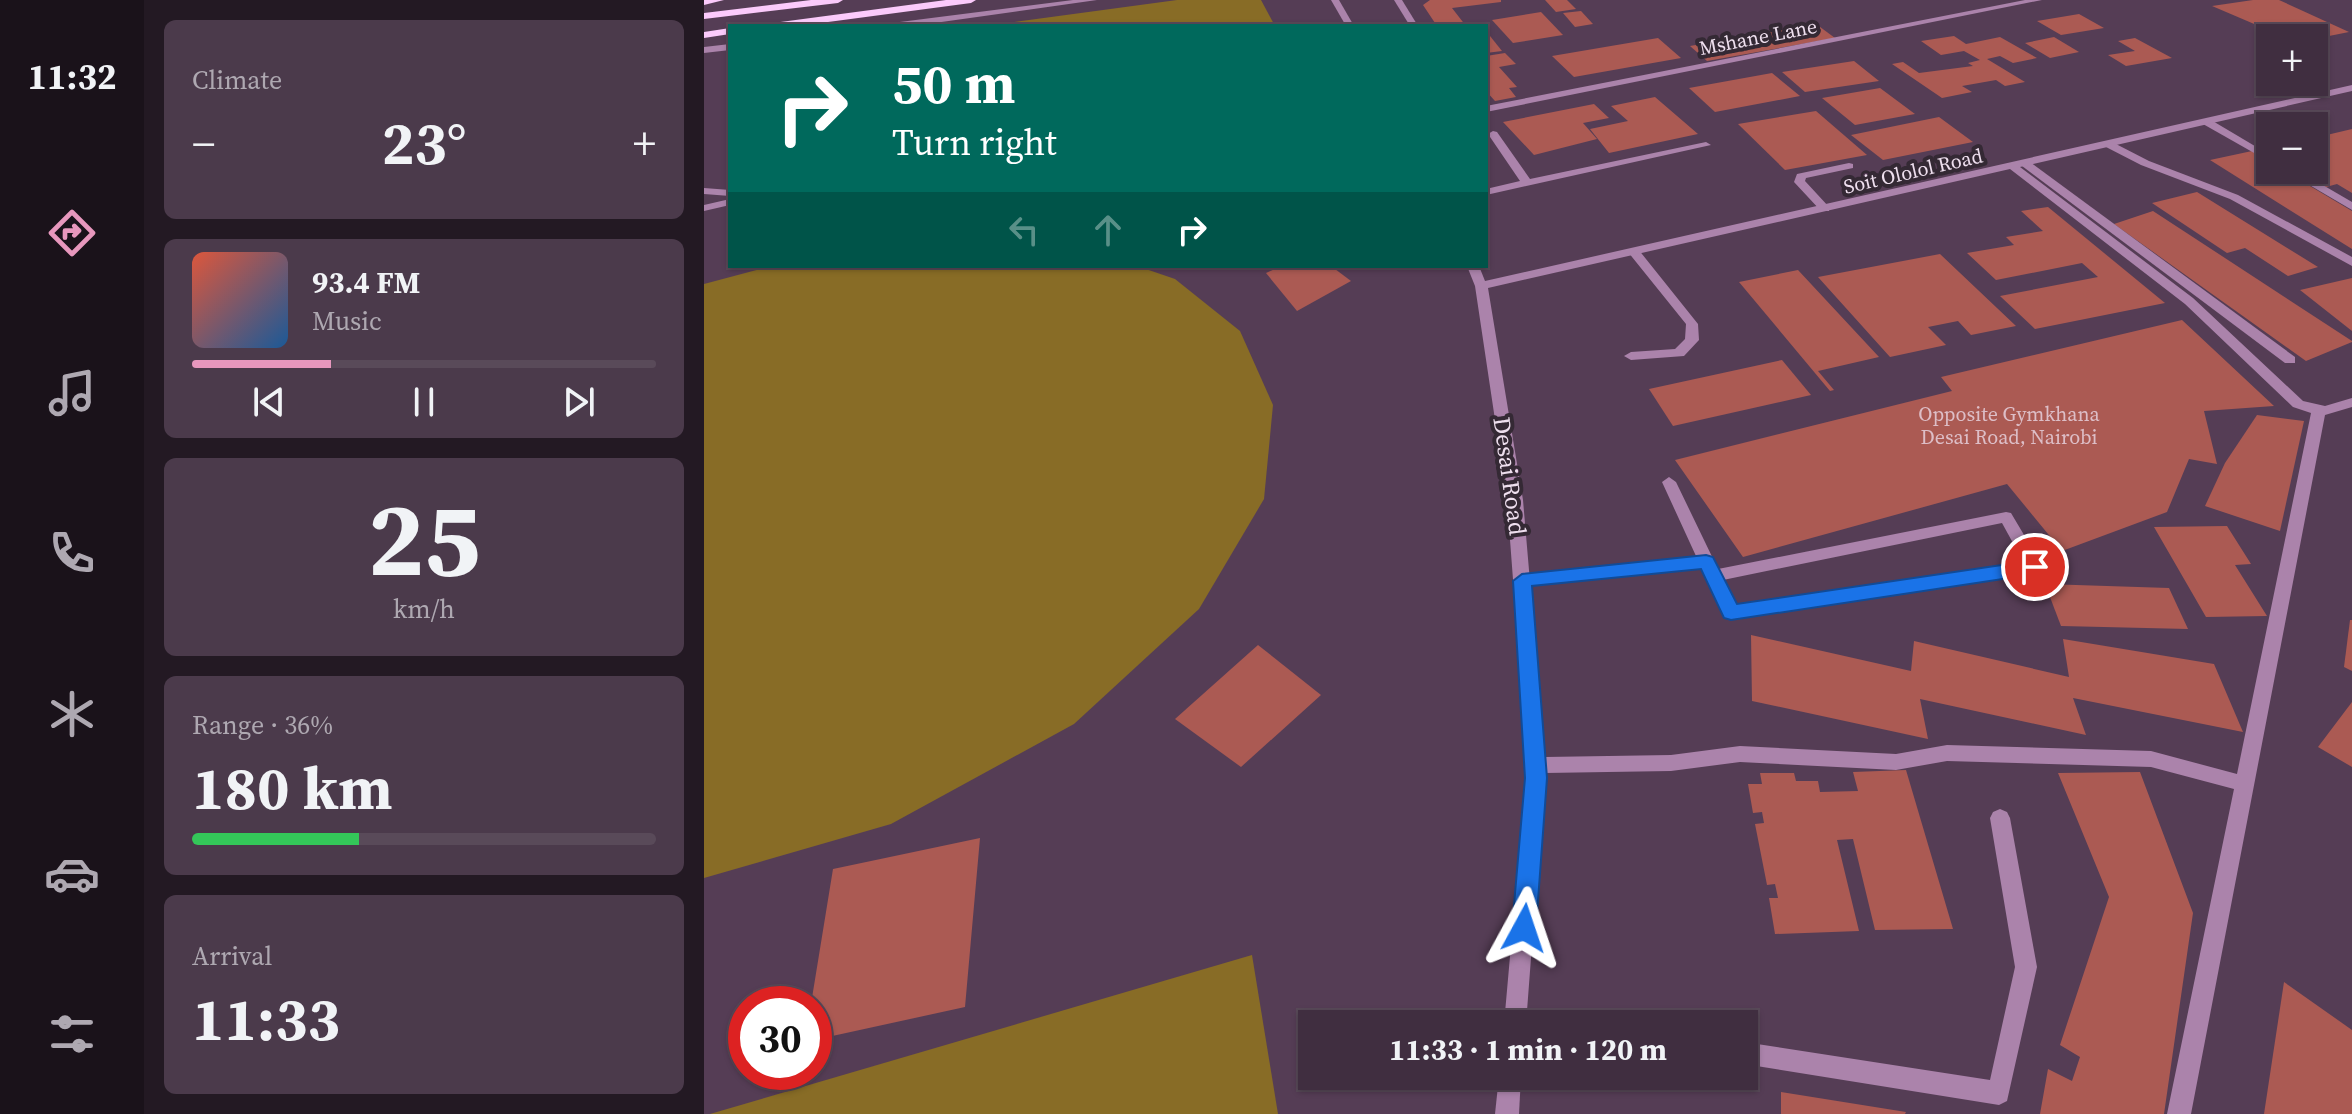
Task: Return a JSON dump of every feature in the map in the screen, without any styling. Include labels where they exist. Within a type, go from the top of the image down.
[{"type":"main road","points":[[704,2],[719,0]]},
{"type":"main road","points":[[704,16],[838,0]]},
{"type":"main road","points":[[788,24],[971,0]]},
{"type":"main road","points":[[704,35],[728,31]]},
{"type":"street","points":[[907,24],[1093,0]]},
{"type":"street","points":[[1335,0],[1349,24]]},
{"type":"street","points":[[1398,0],[1413,24]]},
{"type":"street","name":"Mshane Lane","points":[[1488,109],[2038,0]]},
{"type":"street","points":[[704,50],[728,47]]},
{"type":"street","name":"Soit Ololol Road","points":[[1481,286],[2352,88]]},
{"type":"street","points":[[2207,122],[2256,151]]},
{"type":"street","points":[[1493,134],[1527,183]]},
{"type":"street","points":[[1488,192],[1706,145]]},
{"type":"street","points":[[2110,145],[2145,163],[2234,197],[2352,262]]},
{"type":"street","points":[[2020,165],[2290,360]]},
{"type":"street","points":[[2020,165],[2189,301],[2298,404],[2318,412],[2337,410],[2352,402]]},
{"type":"street","points":[[1825,209],[1799,182],[1801,176],[1849,166]]},
{"type":"street","points":[[2313,184],[2352,207]]},
{"type":"street","points":[[704,191],[728,193]]},
{"type":"street","points":[[704,208],[728,202]]},
{"type":"street","points":[[1631,356],[1679,353],[1692,340],[1692,324],[1634,252]]},
{"type":"street","name":"Desai Road","points":[[1474,268],[1481,286],[1515,500],[1536,765],[1517,1010]]},
{"type":"street","points":[[2179,1114],[2318,412]]},
{"type":"street","points":[[1522,581],[1710,569],[2006,517],[2035,567],[1731,613],[1710,569],[1669,482]]},
{"type":"street","points":[[1536,765],[1671,763],[1740,754],[1896,762],[1947,753],[2151,759],[2244,784]]},
{"type":"street","points":[[1758,1055],[1999,1093],[2026,967],[2000,818]]},
{"type":"street","points":[[1507,1114],[1509,1090]]},
{"type":"shaded area","points":[[1177,0],[1261,0],[1274,24],[1000,24]]},
{"type":"shaded area","points":[[764,268],[1143,268],[1175,279],[1240,331],[1273,405],[1264,499],[1199,609],[1074,724],[891,824],[704,878],[704,284]]},
{"type":"shaded area","points":[[1252,955],[1278,1114],[710,1114],[792,1090],[832,1090],[832,1078]]},
{"type":"building","points":[[1430,0],[1501,0],[1452,8],[1464,24],[1436,24],[1423,5]]},
{"type":"building","points":[[1545,0],[1567,0],[1576,9],[1556,12]]},
{"type":"building","points":[[2279,0],[2349,32],[2328,36],[2328,24],[2256,25],[2212,6]]},
{"type":"building","points":[[1581,11],[1593,24],[1575,27],[1563,13]]},
{"type":"building","points":[[1541,12],[1563,35],[1513,43],[1492,20]]},
{"type":"building","points":[[2079,14],[2104,28],[2061,35],[2037,21]]},
{"type":"building","points":[[1816,24],[1835,38],[1707,61],[1690,46]]},
{"type":"building","points":[[1488,34],[1502,51],[1488,53]]},
{"type":"building","points":[[1954,36],[1966,44],[2000,37],[2037,58],[2013,63],[2000,56],[1987,59],[2025,82],[2005,86],[1996,80],[1962,86],[1972,92],[1942,98],[1892,64],[1903,62],[1919,73],[1973,66],[1968,63],[1980,60],[1964,51],[1941,55],[1921,41]]},
{"type":"building","points":[[2054,37],[2079,52],[2050,58],[2025,43]]},
{"type":"building","points":[[1658,38],[1681,58],[1574,77],[1552,56]]},
{"type":"building","points":[[2135,38],[2172,58],[2126,66],[2108,55],[2135,51],[2118,41]]},
{"type":"building","points":[[1505,53],[1516,64],[1499,67],[1517,87],[1509,88],[1516,97],[1495,101],[1488,93],[1488,56]]},
{"type":"building","points":[[1854,61],[1879,81],[1805,92],[1782,72]]},
{"type":"building","points":[[1772,73],[1800,96],[1715,112],[1689,88]]},
{"type":"building","points":[[1880,88],[1915,114],[1855,125],[1822,98]]},
{"type":"building","points":[[1655,97],[1698,134],[1609,153],[1590,129],[1628,121],[1611,106]]},
{"type":"building","points":[[1594,104],[1609,118],[1583,123],[1597,139],[1534,155],[1503,122]]},
{"type":"building","points":[[1816,111],[1867,155],[1785,170],[1738,124]]},
{"type":"building","points":[[1939,117],[1973,142],[1883,160],[1851,135]]},
{"type":"building","points":[[2352,129],[2352,193],[2337,184],[2326,187],[2320,184],[2328,184],[2328,135]]},
{"type":"building","points":[[2252,151],[2256,153],[2256,184],[2307,184],[2352,211],[2352,249],[2210,160]]},
{"type":"building","points":[[2197,192],[2318,267],[2288,276],[2245,248],[2227,253],[2152,203]]},
{"type":"building","points":[[2048,207],[2165,303],[2035,329],[2000,296],[2098,277],[2082,263],[1996,280],[1967,253],[2014,245],[2006,237],[2043,231],[2021,211]]},
{"type":"building","points":[[2153,211],[2352,342],[2306,361],[2114,224]]},
{"type":"building","points":[[1940,254],[2016,326],[1971,335],[1958,321],[1928,327],[1946,345],[1890,357],[1818,277]]},
{"type":"building","points":[[1277,268],[1334,268],[1351,281],[1297,311],[1266,273]]},
{"type":"building","points":[[1798,270],[1879,357],[1818,371],[1834,390],[1830,391],[1739,282]]},
{"type":"building","points":[[2352,278],[2352,331],[2300,290]]},
{"type":"building","points":[[2182,320],[2274,406],[2204,411],[2217,464],[2189,459],[2167,512],[2062,551],[2007,484],[1743,557],[1675,460],[1952,391],[1941,377]]},
{"type":"building","points":[[1782,360],[1811,395],[1673,426],[1649,389]]},
{"type":"building","points":[[2257,415],[2304,421],[2280,531],[2205,506],[2225,463]]},
{"type":"building","points":[[2227,526],[2251,564],[2235,565],[2267,616],[2206,617],[2154,527]]},
{"type":"building","points":[[2045,584],[2169,588],[2188,629],[2061,626]]},
{"type":"building","points":[[2352,620],[2352,671],[2344,667]]},
{"type":"building","points":[[1751,635],[1911,671],[1914,641],[2069,677],[2063,639],[2214,664],[2243,732],[2073,698],[2086,735],[1920,699],[1928,739],[1752,701]]},
{"type":"building","points":[[1258,645],[1321,695],[1241,767],[1175,719]]},
{"type":"building","points":[[2352,702],[2352,767],[2318,747]]},
{"type":"building","points":[[1906,770],[1953,929],[1875,930],[1853,839],[1837,840],[1859,931],[1775,934],[1769,898],[1778,898],[1775,884],[1767,885],[1755,824],[1764,823],[1762,812],[1753,813],[1748,784],[1762,784],[1760,773],[1794,773],[1796,781],[1818,781],[1820,792],[1858,791],[1853,772]]},
{"type":"building","points":[[2140,772],[2193,913],[2164,1114],[2040,1114],[2048,1069],[2072,1081],[2080,1057],[2060,1045],[2109,897],[2058,773]]},
{"type":"building","points":[[980,838],[965,1007],[832,1036],[832,986],[814,986],[833,869]]},
{"type":"building","points":[[2284,982],[2352,1030],[2352,1114],[2264,1114]]},
{"type":"building","points":[[1781,1092],[1906,1112],[1781,1114]]},
{"type":"route","points":[[1524,928],[1536,778],[1522,581],[1706,561],[1731,613],[2035,567]]}]
